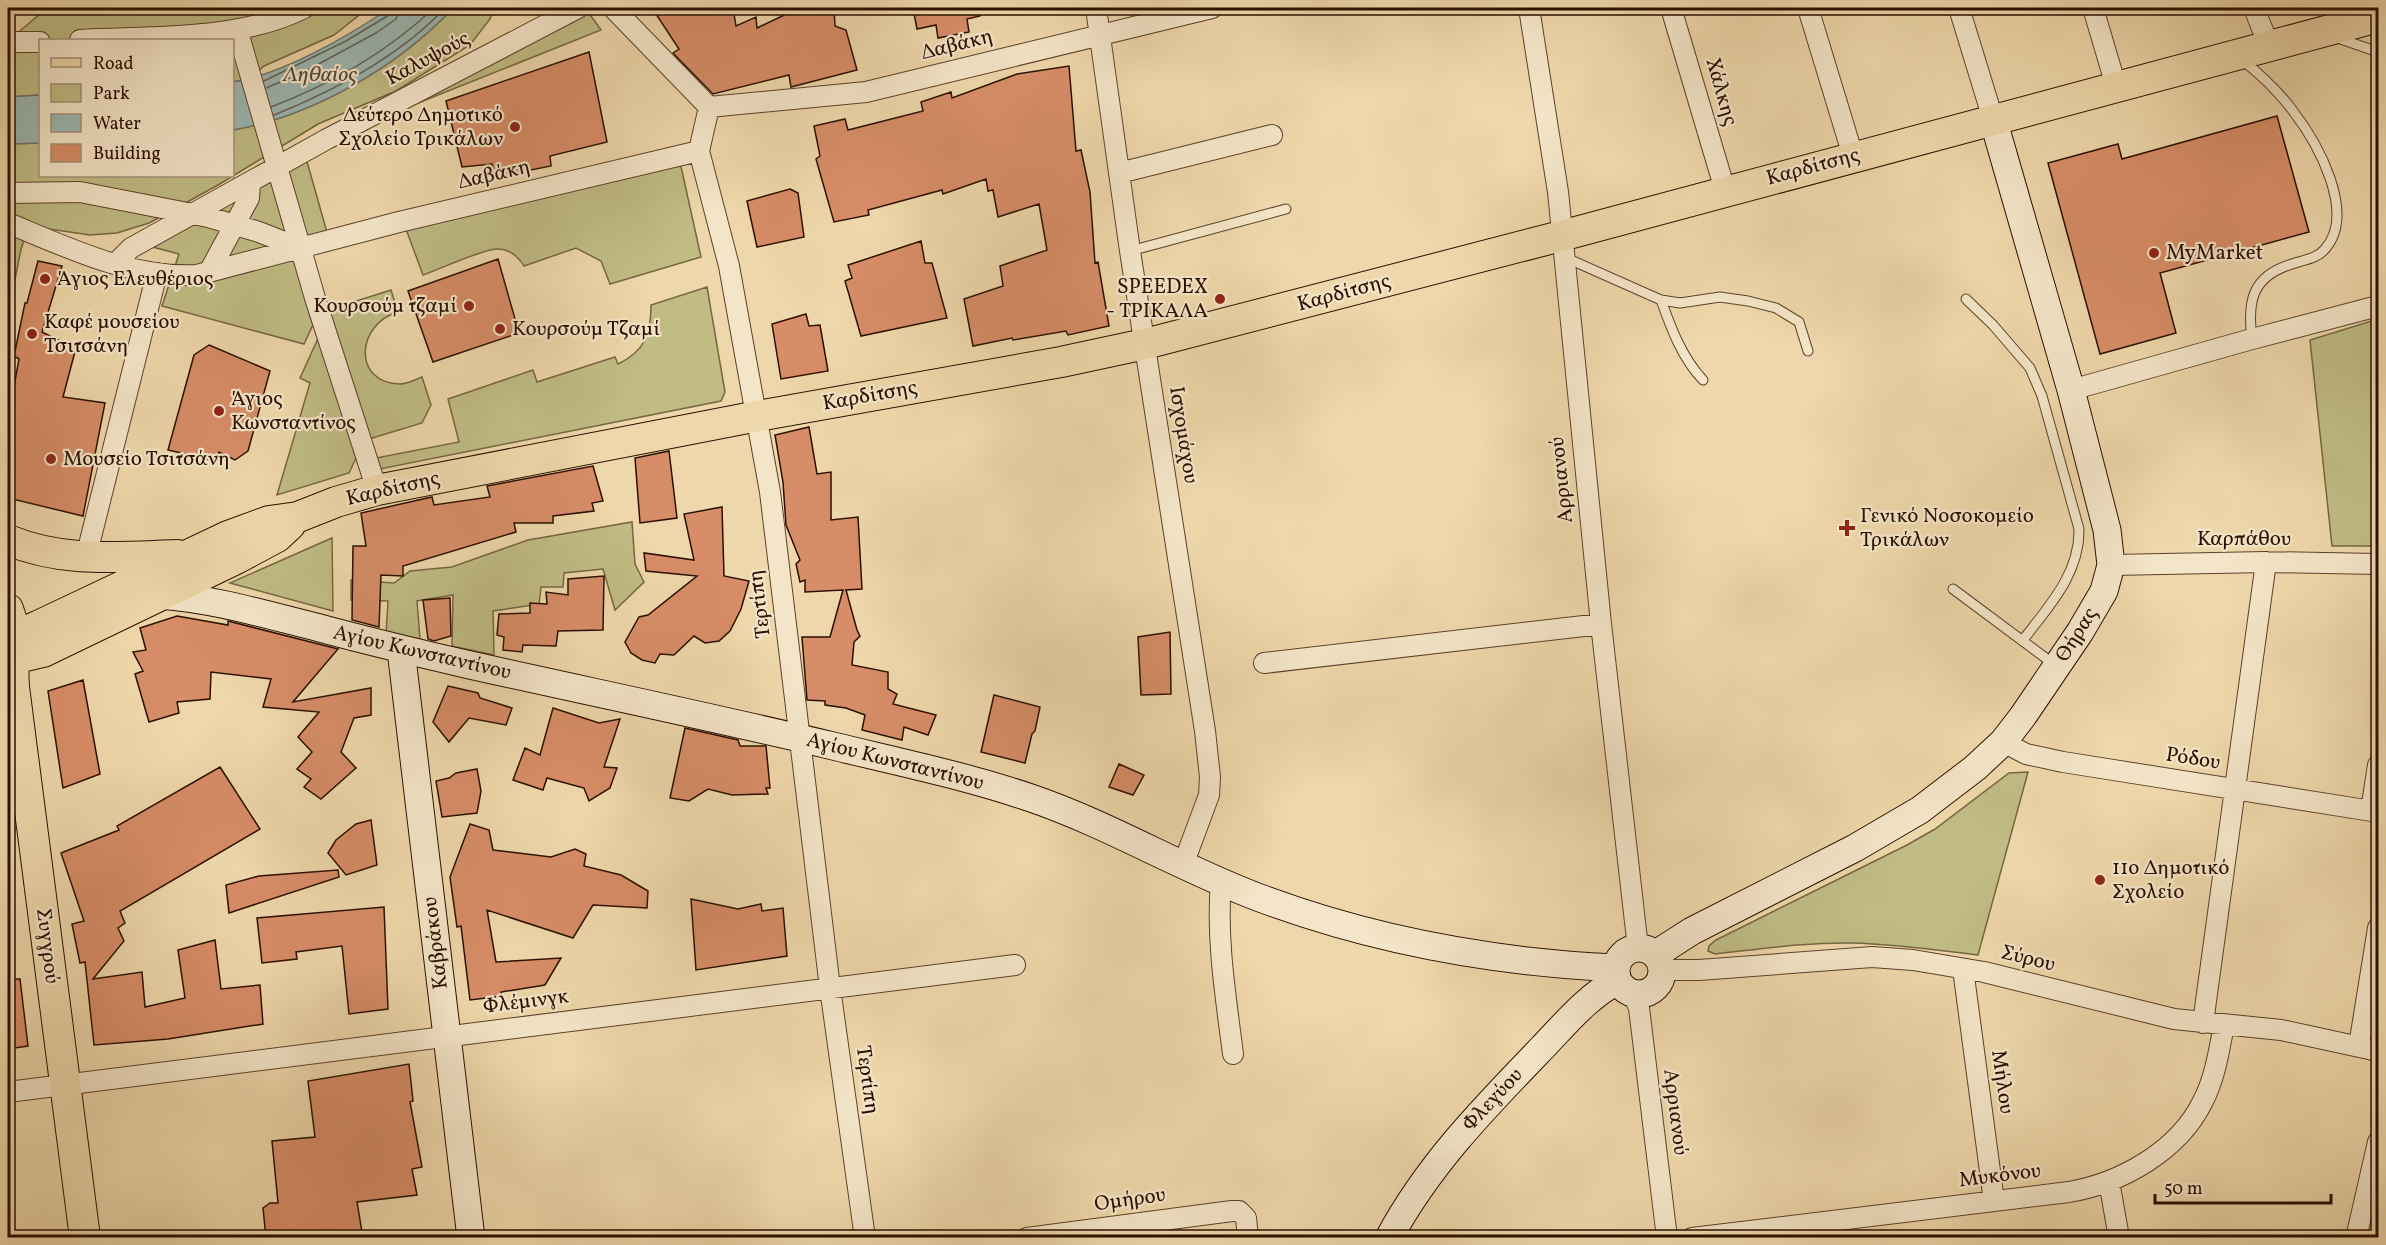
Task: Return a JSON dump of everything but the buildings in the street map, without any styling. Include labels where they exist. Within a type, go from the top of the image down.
[{"type":"main road","name":"Καρδίτσης","points":[[298,517],[336,502],[377,490],[758,416],[1061,362],[1562,246],[1725,190],[2237,56],[2379,16]]},
{"type":"main road","points":[[298,517],[277,537],[238,558],[37,655],[10,654],[21,638],[31,629],[228,536],[269,521],[298,517]]},
{"type":"main road","points":[[8,540],[51,554],[86,557],[189,554]]},
{"type":"main road","name":"Συγγρού","points":[[8,609],[15,630],[10,654],[85,1238]]},
{"type":"street","points":[[102,39],[191,35],[237,29],[304,8]]},
{"type":"street","name":"Καλυψούς","points":[[116,263],[131,248],[277,166],[578,8]]},
{"type":"street","points":[[613,8],[709,107]]},
{"type":"street","name":"Ισχομάχου","points":[[1096,8],[1130,251],[1210,777],[1209,795],[1183,865]]},
{"type":"street","name":"Δαβάκη","points":[[709,107],[866,92],[1212,8]]},
{"type":"street","name":"Αρριανού","points":[[1529,8],[1558,192],[1601,624],[1652,957]]},
{"type":"street","name":"Χάλκης","points":[[1671,8],[1725,190]]},
{"type":"street","points":[[1808,8],[1853,156]]},
{"type":"street","points":[[1959,8],[1993,119]]},
{"type":"street","points":[[2093,8],[2116,86]]},
{"type":"street","points":[[2254,8],[2269,46]]},
{"type":"street","points":[[237,29],[344,389],[377,490]]},
{"type":"street","points":[[8,42],[39,42]]},
{"type":"street","name":"Τερτίπη","points":[[709,107],[699,151],[729,266],[770,492],[830,988],[865,1238]]},
{"type":"street","name":"Θήρας","points":[[1652,957],[1692,931],[1818,868],[1920,810],[1975,768],[2002,742],[2057,667],[2104,591],[2111,565],[2107,530],[2071,390],[1993,119]]},
{"type":"street","points":[[1119,173],[1272,135]]},
{"type":"street","name":"Δαβάκη","points":[[8,223],[59,244],[116,263],[157,273],[186,276],[302,249],[399,222],[699,151]]},
{"type":"street","points":[[209,272],[249,198],[250,183]]},
{"type":"street","points":[[8,193],[80,192],[195,214],[287,242],[302,249]]},
{"type":"street","points":[[86,557],[157,273]]},
{"type":"street","points":[[2071,390],[2379,306]]},
{"type":"street","points":[[2204,1023],[2266,562]]},
{"type":"street","name":"Καρπάθου","points":[[2111,565],[2266,562],[2379,564]]},
{"type":"street","name":"Αγίου Κωνσταντίνου","points":[[160,595],[234,606],[401,650],[800,738],[937,771],[1028,797],[1065,811],[1259,898],[1326,920],[1403,942],[1622,981]]},
{"type":"street","points":[[1263,663],[1601,624]]},
{"type":"street","name":"Καβράκου","points":[[401,650],[471,1238]]},
{"type":"street","name":"Ρόδου","points":[[2002,742],[2026,754],[2047,759],[2375,811]]},
{"type":"street","points":[[2375,811],[2379,765]]},
{"type":"street","points":[[1221,882],[1219,904],[1224,982],[1233,1054]]},
{"type":"street","points":[[2359,1046],[2379,928]]},
{"type":"street","points":[[1626,951],[1652,957],[1659,984],[1641,995],[1622,981],[1621,956],[1626,951]]},
{"type":"street","name":"Σύρου","points":[[1652,957],[1710,970],[1872,957],[1913,960],[1963,969],[2134,1010],[2204,1023],[2291,1031],[2379,1051]]},
{"type":"street","name":"Φλέμινγκ","points":[[8,1092],[1015,965]]},
{"type":"street","name":"Μήλου","points":[[1963,969],[1994,1201]]},
{"type":"street","name":"Αρριανού","points":[[1622,981],[1639,1008],[1667,1238]]},
{"type":"street","name":"Φλεγύου","points":[[1389,1238],[1405,1208],[1465,1129],[1580,1009],[1602,989],[1622,981]]},
{"type":"street","name":"Μυκόνου","points":[[1692,1238],[2083,1190],[2109,1181],[2128,1172],[2169,1145],[2193,1119],[2211,1082],[2224,1025]]},
{"type":"street","points":[[2356,1238],[2379,1142]]},
{"type":"street","points":[[2109,1181],[2119,1238]]},
{"type":"street","name":"Ομήρου","points":[[1027,1238],[1239,1211],[1246,1218],[1248,1238]]},
{"type":"lane","points":[[2321,32],[2379,52]]},
{"type":"lane","points":[[2237,56],[2276,91],[2294,111],[2312,139],[2329,177],[2338,206],[2338,220],[2333,236],[2325,249],[2315,257],[2272,271],[2256,289],[2249,311],[2252,339]]},
{"type":"lane","points":[[1130,251],[1286,209]]},
{"type":"lane","points":[[1562,246],[1661,300],[1680,303],[1720,297],[1776,308],[1799,322],[1808,351]]},
{"type":"lane","points":[[1966,299],[1993,325],[2030,368],[2042,396],[2079,529],[2079,545],[2073,565],[2061,590],[2023,640]]},
{"type":"lane","points":[[1661,300],[1691,368],[1702,380]]},
{"type":"lane","points":[[1953,589],[2057,667]]},
{"type":"green space","points":[[47,8],[368,8],[334,35],[264,66],[249,79],[234,82],[234,39],[39,39],[39,95],[8,97],[8,41]]},
{"type":"green space","points":[[453,8],[494,8],[490,19],[470,45],[396,91],[318,124],[234,175],[234,130],[263,123],[323,101],[380,69],[431,30]]},
{"type":"green space","points":[[586,9],[601,30],[413,105]]},
{"type":"green space","points":[[39,143],[39,177],[231,177],[149,223],[117,233],[90,235],[29,226],[21,249],[8,315],[8,144]]},
{"type":"green space","points":[[306,158],[328,236],[307,241],[287,170]]},
{"type":"green space","points":[[680,162],[701,257],[610,284],[601,261],[576,248],[524,266],[509,251],[489,250],[423,275],[406,229]]},
{"type":"green space","points":[[275,174],[317,316],[304,344],[162,306],[179,254],[145,245]]},
{"type":"green space","points":[[707,287],[725,392],[721,401],[380,469],[376,458],[459,442],[448,399],[533,370],[537,382],[615,357],[618,364],[635,353],[645,340],[650,325],[651,305]]},
{"type":"green space","points":[[391,290],[398,312],[384,318],[374,328],[365,352],[367,364],[374,374],[384,381],[403,384],[422,377],[431,405],[422,423],[369,439],[327,317],[331,309]]},
{"type":"green space","points":[[2378,319],[2378,546],[2332,546],[2310,340]]},
{"type":"green space","points":[[321,332],[357,456],[349,473],[277,495],[310,383],[300,378]]},
{"type":"green space","points":[[632,522],[635,564],[644,582],[615,610],[603,569],[564,573],[563,587],[541,587],[539,604],[493,611],[494,655],[452,646],[453,595],[417,601],[420,639],[386,634],[388,601],[351,600],[351,580],[394,583],[410,571],[452,567],[528,540]]},
{"type":"green space","points":[[332,538],[333,611],[230,583]]},
{"type":"green space","points":[[2028,772],[1978,955],[1853,943],[1801,945],[1715,954],[1708,951],[1709,946],[1716,940],[1935,829],[2009,773]]},
{"type":"water","name":"Ληθαίος","points":[[390,8],[453,8],[407,50],[352,86],[293,113],[234,130],[234,82],[293,63],[355,30]]},
{"type":"water","points":[[39,95],[39,143],[8,144],[8,97]]},
{"type":"place","name":"Δεύτερο Δημοτικό Σχολείο Τρικάλων","points":[[515,127]]},
{"type":"place","name":"MyMarket","points":[[2154,253]]},
{"type":"place","name":"Άγιος Ελευθέριος","points":[[45,279]]},
{"type":"place","name":"SPEEDEX - ΤΡΙΚΑΛΑ","points":[[1220,299]]},
{"type":"place","name":"Κουρσούμ τζαμί","points":[[469,306]]},
{"type":"place","name":"Κουρσούμ Τζαμί","points":[[500,329]]},
{"type":"place","name":"Καφέ μουσείου Τσιτσάνη","points":[[32,334]]},
{"type":"place","name":"Άγιος Κωνσταντίνος","points":[[219,411]]},
{"type":"place","name":"Μουσείο Τσιτσάνη","points":[[51,459]]},
{"type":"place","name":"Γενικό Νοσοκομείο Τρικάλων","points":[[1847,528]]},
{"type":"place","name":"11ο Δημοτικό Σχολείο","points":[[2100,880]]}]
